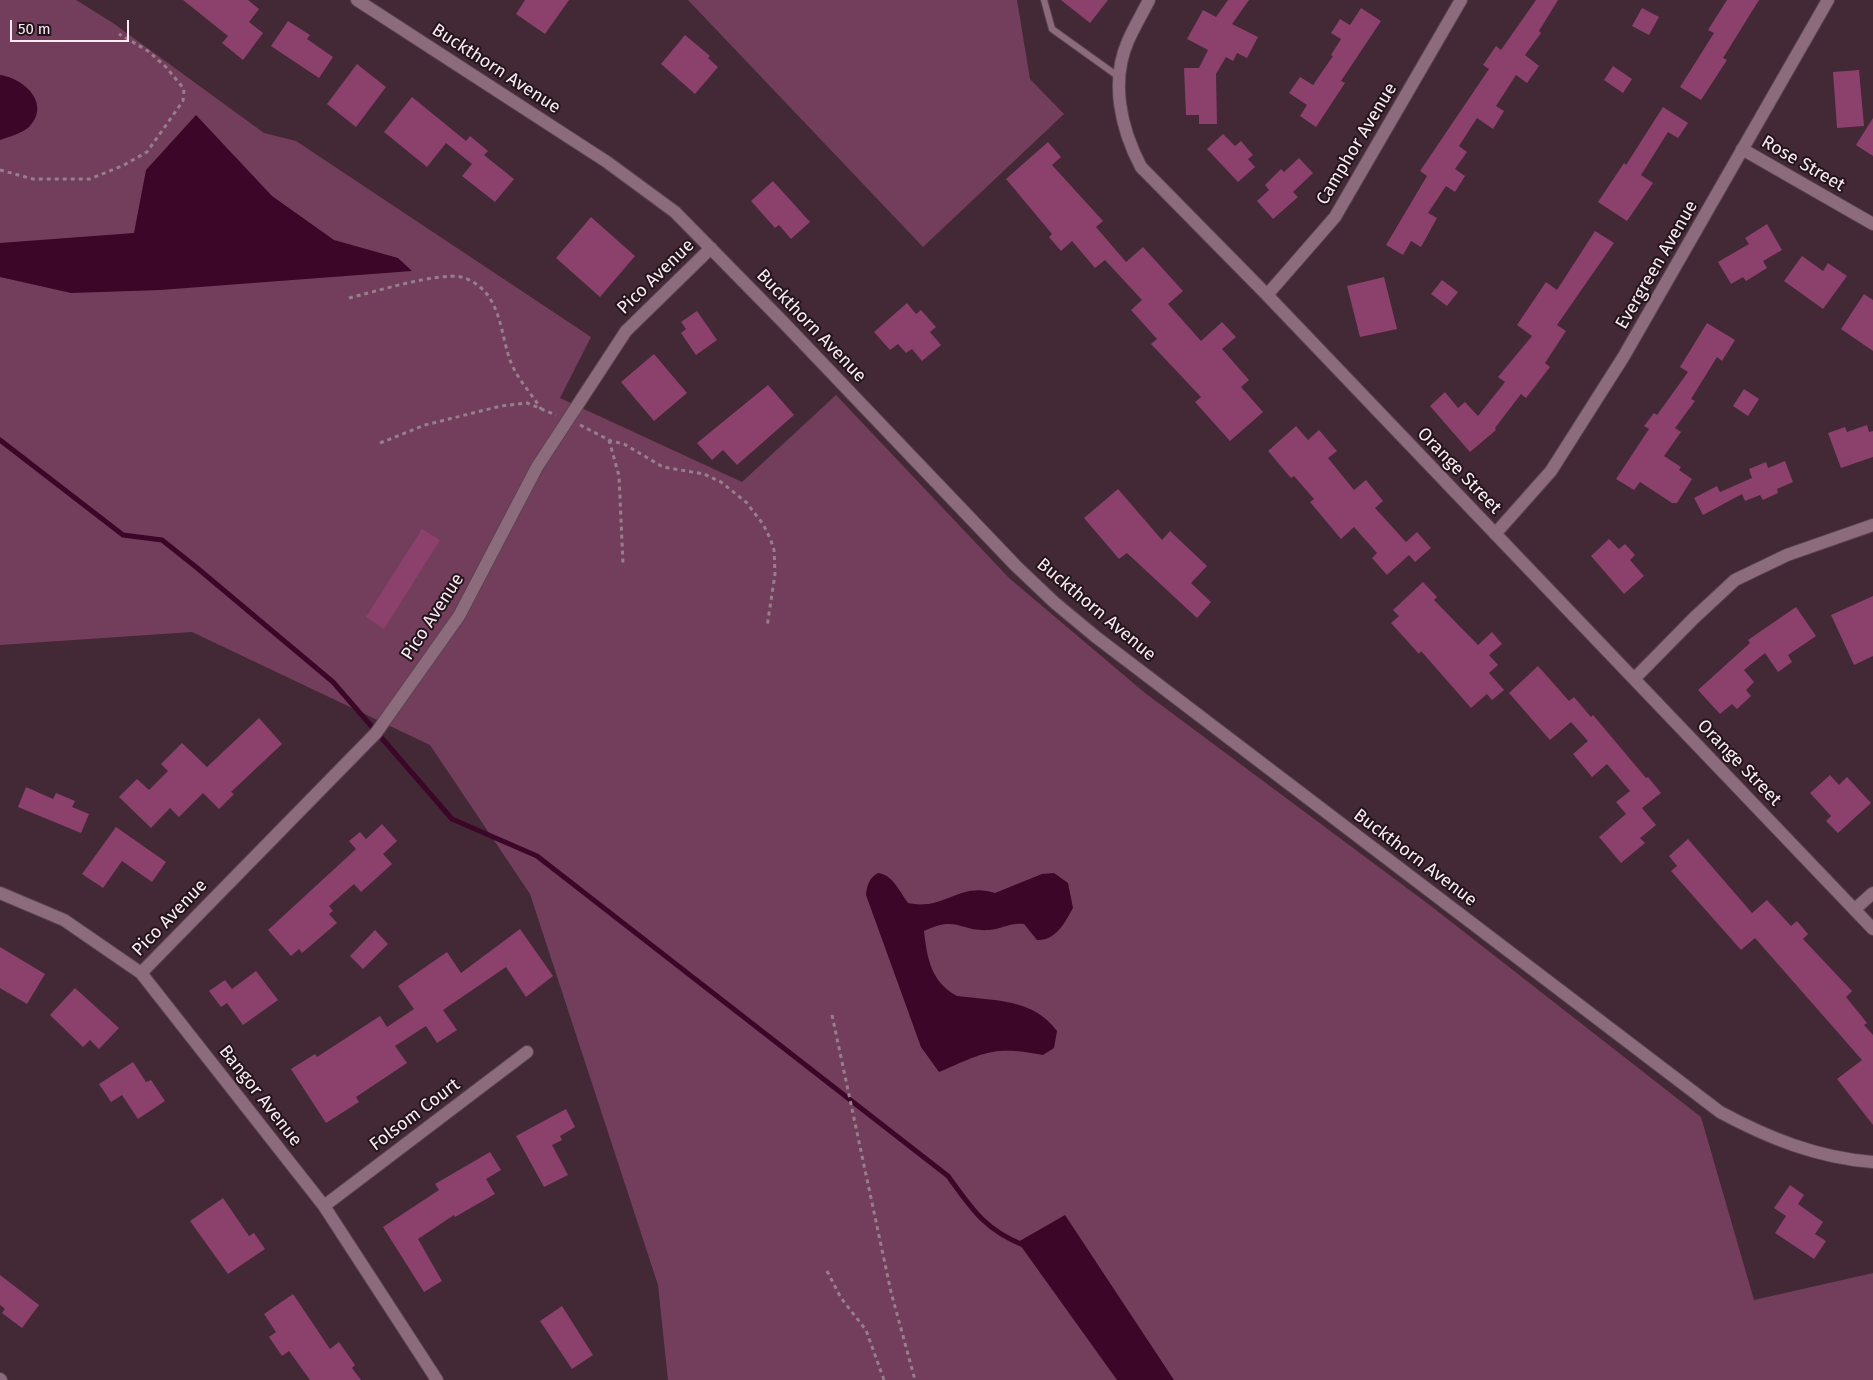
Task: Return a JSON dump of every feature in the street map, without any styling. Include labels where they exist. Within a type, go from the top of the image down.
[{"type":"street","name":"Buckthorn Avenue","points":[[357,0],[607,162],[675,212],[1016,566],[1055,603],[1096,637],[1720,1112],[1752,1129],[1813,1153],[1845,1160],[1873,1162]]},
{"type":"street","name":"Orange Street","points":[[1150,0],[1127,43],[1119,77],[1122,119],[1129,143],[1141,167],[1267,295],[1873,929]]},
{"type":"street","name":"Camphor Avenue","points":[[1267,295],[1335,217],[1461,0]]},
{"type":"street","name":"Evergreen Avenue","points":[[1495,534],[1550,471],[1624,356],[1828,0]]},
{"type":"street","name":"Rose Street","points":[[1742,149],[1873,224]]},
{"type":"street","name":"Pico Avenue","points":[[140,973],[376,733],[459,616],[537,467],[626,331],[711,248]]},
{"type":"street","points":[[1634,679],[1694,618],[1736,580],[1787,554],[1873,526]]},
{"type":"street","name":"Bangor Avenue","points":[[0,893],[64,920],[140,973],[324,1206],[437,1380]]},
{"type":"street","points":[[1855,909],[1873,893]]},
{"type":"street","name":"Folsom Court","points":[[324,1206],[527,1052]]},
{"type":"lane","points":[[1044,0],[1052,29],[1119,77]]},
{"type":"path","points":[[0,170],[33,179],[90,179],[124,165],[147,152],[183,101],[184,89],[166,67],[148,51],[118,34]]},
{"type":"path","points":[[349,298],[410,282],[460,277],[475,283],[487,292],[494,306],[515,372],[541,409]]},
{"type":"path","points":[[380,443],[425,425],[460,415],[527,403],[624,444],[663,466],[704,474],[722,482],[746,502],[763,524],[774,550],[775,574],[767,627]]},
{"type":"path","points":[[609,439],[619,476],[622,564]]},
{"type":"path","points":[[832,1015],[890,1292],[915,1380]]},
{"type":"path","points":[[827,1271],[841,1298],[866,1330],[884,1380]]},
{"type":"shaded area","points":[[0,0],[76,0],[113,23],[264,133],[296,141],[591,337],[560,398],[742,482],[836,395],[1009,578],[1145,693],[1427,903],[1701,1117],[1754,1300],[1873,1273],[1873,1380],[668,1380],[658,1285],[530,894],[430,745],[192,632],[0,645]]},
{"type":"shaded area","points":[[688,0],[1017,0],[1030,79],[1064,114],[923,247]]},
{"type":"shaded area","points":[[0,75],[9,77],[25,86],[32,93],[37,109],[35,118],[29,127],[0,140]]},
{"type":"shaded area","points":[[196,115],[272,196],[334,240],[398,258],[412,271],[160,290],[71,293],[0,277],[0,243],[134,233],[146,170]]},
{"type":"shaded area","points":[[878,873],[892,880],[908,903],[921,904],[932,903],[972,891],[983,890],[995,893],[1042,874],[1054,873],[1068,883],[1073,908],[1059,930],[1044,939],[1037,940],[1024,924],[979,930],[944,924],[924,931],[929,960],[941,984],[957,996],[1012,1003],[1036,1012],[1057,1031],[1054,1048],[1043,1055],[1012,1051],[989,1053],[939,1072],[921,1047],[866,895],[869,882]]},
{"type":"shaded area","points":[[1065,1215],[1174,1380],[1117,1380],[1018,1242]]},
{"type":"building","points":[[183,0],[248,0],[259,9],[249,22],[263,33],[243,60],[222,43],[228,36]]},
{"type":"building","points":[[525,0],[569,0],[545,34],[516,14]]},
{"type":"building","points":[[1061,0],[1108,0],[1090,23]]},
{"type":"building","points":[[1228,0],[1249,0],[1232,24],[1258,37],[1247,58],[1237,53],[1233,61],[1226,57],[1216,74],[1217,124],[1199,124],[1199,115],[1186,115],[1184,68],[1199,68],[1208,50],[1187,39],[1203,10],[1216,17]]},
{"type":"building","points":[[1536,0],[1558,0],[1539,31],[1541,33],[1525,55],[1539,66],[1527,83],[1516,75],[1496,106],[1504,111],[1493,129],[1477,118],[1459,146],[1467,152],[1455,169],[1465,176],[1455,192],[1446,186],[1428,213],[1437,218],[1421,247],[1411,241],[1403,255],[1386,245],[1427,176],[1420,171],[1489,69],[1483,65],[1496,46],[1501,50]]},
{"type":"building","points":[[1727,0],[1759,0],[1723,58],[1727,60],[1701,100],[1680,87],[1714,33],[1708,30]]},
{"type":"building","points":[[1361,8],[1381,21],[1341,81],[1345,83],[1316,127],[1300,116],[1307,105],[1289,93],[1300,77],[1313,85],[1333,56],[1331,55],[1341,39],[1331,33],[1340,19],[1350,25]]},
{"type":"building","points":[[1642,8],[1659,17],[1649,35],[1632,26]]},
{"type":"building","points":[[288,21],[310,35],[307,39],[333,57],[319,78],[271,46]]},
{"type":"building","points":[[685,35],[710,56],[708,58],[718,67],[695,94],[661,64]]},
{"type":"building","points":[[357,64],[386,87],[356,127],[327,104]]},
{"type":"building","points":[[1613,66],[1632,79],[1623,93],[1604,80]]},
{"type":"building","points":[[1859,70],[1864,126],[1837,128],[1833,72]]},
{"type":"building","points":[[412,97],[466,141],[470,136],[488,151],[484,155],[514,179],[495,202],[462,176],[472,164],[446,143],[427,167],[384,132]]},
{"type":"building","points":[[1663,107],[1688,123],[1678,138],[1668,132],[1641,175],[1653,183],[1627,221],[1598,202],[1624,163],[1626,165]]},
{"type":"building","points":[[1873,118],[1873,156],[1856,145]]},
{"type":"building","points":[[1223,134],[1235,146],[1241,141],[1253,155],[1248,159],[1255,167],[1238,182],[1207,149]]},
{"type":"building","points":[[1048,142],[1061,157],[1052,165],[1103,221],[1096,227],[1126,262],[1143,247],[1183,291],[1168,304],[1201,341],[1222,322],[1236,337],[1222,349],[1249,380],[1241,387],[1263,412],[1230,441],[1195,402],[1201,397],[1151,344],[1157,339],[1131,310],[1142,300],[1105,260],[1095,268],[1072,241],[1061,251],[1049,237],[1052,234],[1006,179]]},
{"type":"building","points":[[1299,158],[1313,173],[1293,192],[1298,197],[1273,219],[1257,201],[1269,190],[1265,185],[1281,169],[1284,172]]},
{"type":"building","points":[[773,181],[810,222],[791,239],[779,225],[775,228],[751,201]]},
{"type":"building","points":[[591,217],[635,256],[600,297],[556,258]]},
{"type":"building","points":[[1767,224],[1782,250],[1763,261],[1767,268],[1746,281],[1743,277],[1731,284],[1718,262],[1749,244],[1745,238]]},
{"type":"building","points":[[1595,231],[1614,243],[1557,325],[1566,331],[1545,363],[1550,367],[1526,398],[1521,394],[1495,428],[1496,430],[1470,452],[1430,406],[1445,392],[1458,408],[1465,402],[1478,416],[1505,382],[1498,377],[1532,336],[1517,325],[1546,282],[1557,290]]},
{"type":"building","points":[[1802,256],[1823,271],[1828,263],[1847,276],[1823,309],[1784,281]]},
{"type":"building","points":[[1384,277],[1397,329],[1360,337],[1347,286]]},
{"type":"building","points":[[1442,280],[1458,292],[1447,306],[1431,294]]},
{"type":"building","points":[[1864,294],[1873,300],[1873,351],[1841,329]]},
{"type":"building","points":[[907,303],[916,314],[921,310],[936,327],[930,332],[941,345],[922,361],[912,349],[906,353],[898,344],[890,350],[874,332]]},
{"type":"building","points":[[697,311],[717,340],[696,355],[681,333],[686,329],[681,322]]},
{"type":"building","points":[[1707,323],[1735,340],[1722,361],[1717,357],[1691,399],[1695,401],[1675,428],[1681,432],[1664,456],[1681,467],[1679,470],[1692,479],[1677,503],[1672,503],[1640,482],[1634,490],[1616,479],[1649,429],[1644,426],[1654,413],[1657,415],[1688,372],[1680,367]]},
{"type":"building","points":[[654,354],[687,393],[654,421],[621,382]]},
{"type":"building","points":[[768,385],[794,415],[737,465],[723,450],[712,460],[697,443]]},
{"type":"building","points":[[1744,389],[1759,399],[1748,416],[1733,406]]},
{"type":"building","points":[[1867,425],[1869,432],[1873,431],[1873,457],[1841,468],[1828,433],[1845,427],[1847,432]]},
{"type":"building","points":[[1296,426],[1308,440],[1319,430],[1337,451],[1328,458],[1354,490],[1366,480],[1383,501],[1375,508],[1406,542],[1417,532],[1431,548],[1415,562],[1409,555],[1387,575],[1372,558],[1377,553],[1354,527],[1341,539],[1310,502],[1314,499],[1294,476],[1291,478],[1268,451]]},
{"type":"building","points":[[1785,461],[1793,482],[1777,489],[1778,493],[1763,500],[1760,495],[1745,501],[1742,494],[1703,515],[1694,498],[1717,486],[1720,492],[1752,478],[1749,469],[1766,462],[1768,468]]},
{"type":"building","points":[[1118,489],[1162,540],[1170,531],[1207,566],[1191,583],[1211,602],[1197,618],[1127,553],[1119,559],[1084,518]]},
{"type":"building","points":[[422,529],[440,540],[384,629],[366,617]]},
{"type":"building","points":[[1609,539],[1619,549],[1625,544],[1635,555],[1630,560],[1644,576],[1624,594],[1591,556]]},
{"type":"building","points":[[1423,582],[1437,597],[1434,600],[1478,645],[1492,632],[1502,644],[1489,655],[1498,665],[1489,673],[1504,690],[1492,700],[1487,694],[1471,708],[1421,651],[1419,654],[1391,623],[1399,616],[1393,610]]},
{"type":"building","points":[[1873,596],[1873,656],[1854,665],[1831,615]]},
{"type":"building","points":[[1796,607],[1816,636],[1788,655],[1792,662],[1778,672],[1765,653],[1744,670],[1754,682],[1746,690],[1751,696],[1737,709],[1732,704],[1720,714],[1698,690],[1750,643],[1748,640]]},
{"type":"building","points":[[1538,666],[1569,701],[1574,697],[1591,717],[1593,715],[1661,793],[1642,808],[1656,825],[1640,838],[1645,843],[1621,863],[1599,837],[1626,814],[1616,802],[1630,791],[1607,764],[1592,777],[1573,754],[1588,741],[1571,722],[1550,740],[1509,693]]},
{"type":"building","points":[[259,718],[282,744],[231,792],[234,794],[219,809],[203,793],[179,817],[170,808],[151,828],[119,797],[137,779],[149,790],[168,771],[161,764],[182,743],[207,767]]},
{"type":"building","points":[[1830,775],[1839,785],[1847,777],[1871,803],[1838,833],[1826,821],[1831,816],[1810,793]]},
{"type":"building","points":[[26,787],[53,799],[56,793],[75,801],[72,807],[89,814],[81,833],[18,807]]},
{"type":"building","points":[[382,824],[397,841],[383,854],[392,864],[361,892],[354,884],[329,906],[333,911],[329,914],[337,923],[302,953],[299,949],[291,956],[268,930],[356,849],[349,841],[360,832],[366,839]]},
{"type":"building","points":[[116,827],[166,862],[152,882],[122,861],[103,888],[82,874]]},
{"type":"building","points":[[1688,839],[1752,913],[1767,900],[1791,926],[1797,921],[1808,934],[1803,939],[1852,991],[1846,997],[1867,1023],[1864,1025],[1873,1035],[1873,1125],[1837,1079],[1862,1060],[1755,938],[1741,950],[1671,871],[1677,866],[1669,856]]},
{"type":"building","points":[[520,929],[553,976],[526,997],[506,967],[443,1010],[457,1030],[437,1043],[426,1026],[395,1046],[407,1063],[356,1097],[359,1102],[326,1123],[291,1069],[315,1054],[317,1057],[380,1016],[387,1027],[414,1009],[398,986],[447,952],[461,973]]},
{"type":"building","points":[[375,930],[388,944],[363,969],[350,956]]},
{"type":"building","points":[[0,947],[45,974],[27,1004],[0,988]]},
{"type":"building","points":[[256,971],[278,1000],[243,1025],[227,1003],[221,1007],[209,991],[225,980],[232,989]]},
{"type":"building","points":[[75,988],[119,1028],[99,1049],[90,1040],[83,1047],[50,1015]]},
{"type":"building","points":[[133,1062],[146,1082],[151,1080],[165,1101],[138,1119],[122,1095],[111,1102],[99,1084]]},
{"type":"building","points":[[566,1109],[575,1127],[560,1136],[562,1140],[552,1145],[568,1175],[544,1187],[516,1136]]},
{"type":"building","points":[[490,1152],[501,1170],[486,1179],[495,1194],[455,1217],[454,1215],[418,1239],[442,1281],[424,1292],[383,1227],[439,1190],[435,1184]]},
{"type":"building","points":[[1790,1185],[1804,1195],[1798,1204],[1823,1222],[1815,1234],[1826,1241],[1814,1259],[1775,1233],[1786,1216],[1774,1208]]},
{"type":"building","points":[[223,1198],[249,1236],[254,1233],[265,1249],[228,1274],[190,1221]]},
{"type":"building","points":[[0,1275],[39,1305],[22,1328],[2,1313],[5,1309],[0,1305]]},
{"type":"building","points":[[293,1294],[330,1349],[339,1342],[355,1365],[352,1368],[361,1380],[310,1380],[289,1351],[282,1356],[269,1337],[276,1332],[264,1314]]},
{"type":"building","points":[[562,1306],[593,1355],[572,1369],[540,1321]]},
{"type":"waterway","points":[[0,440],[123,535],[162,540],[333,682],[452,819],[537,856],[948,1176],[972,1208],[988,1225],[1023,1245]]}]
